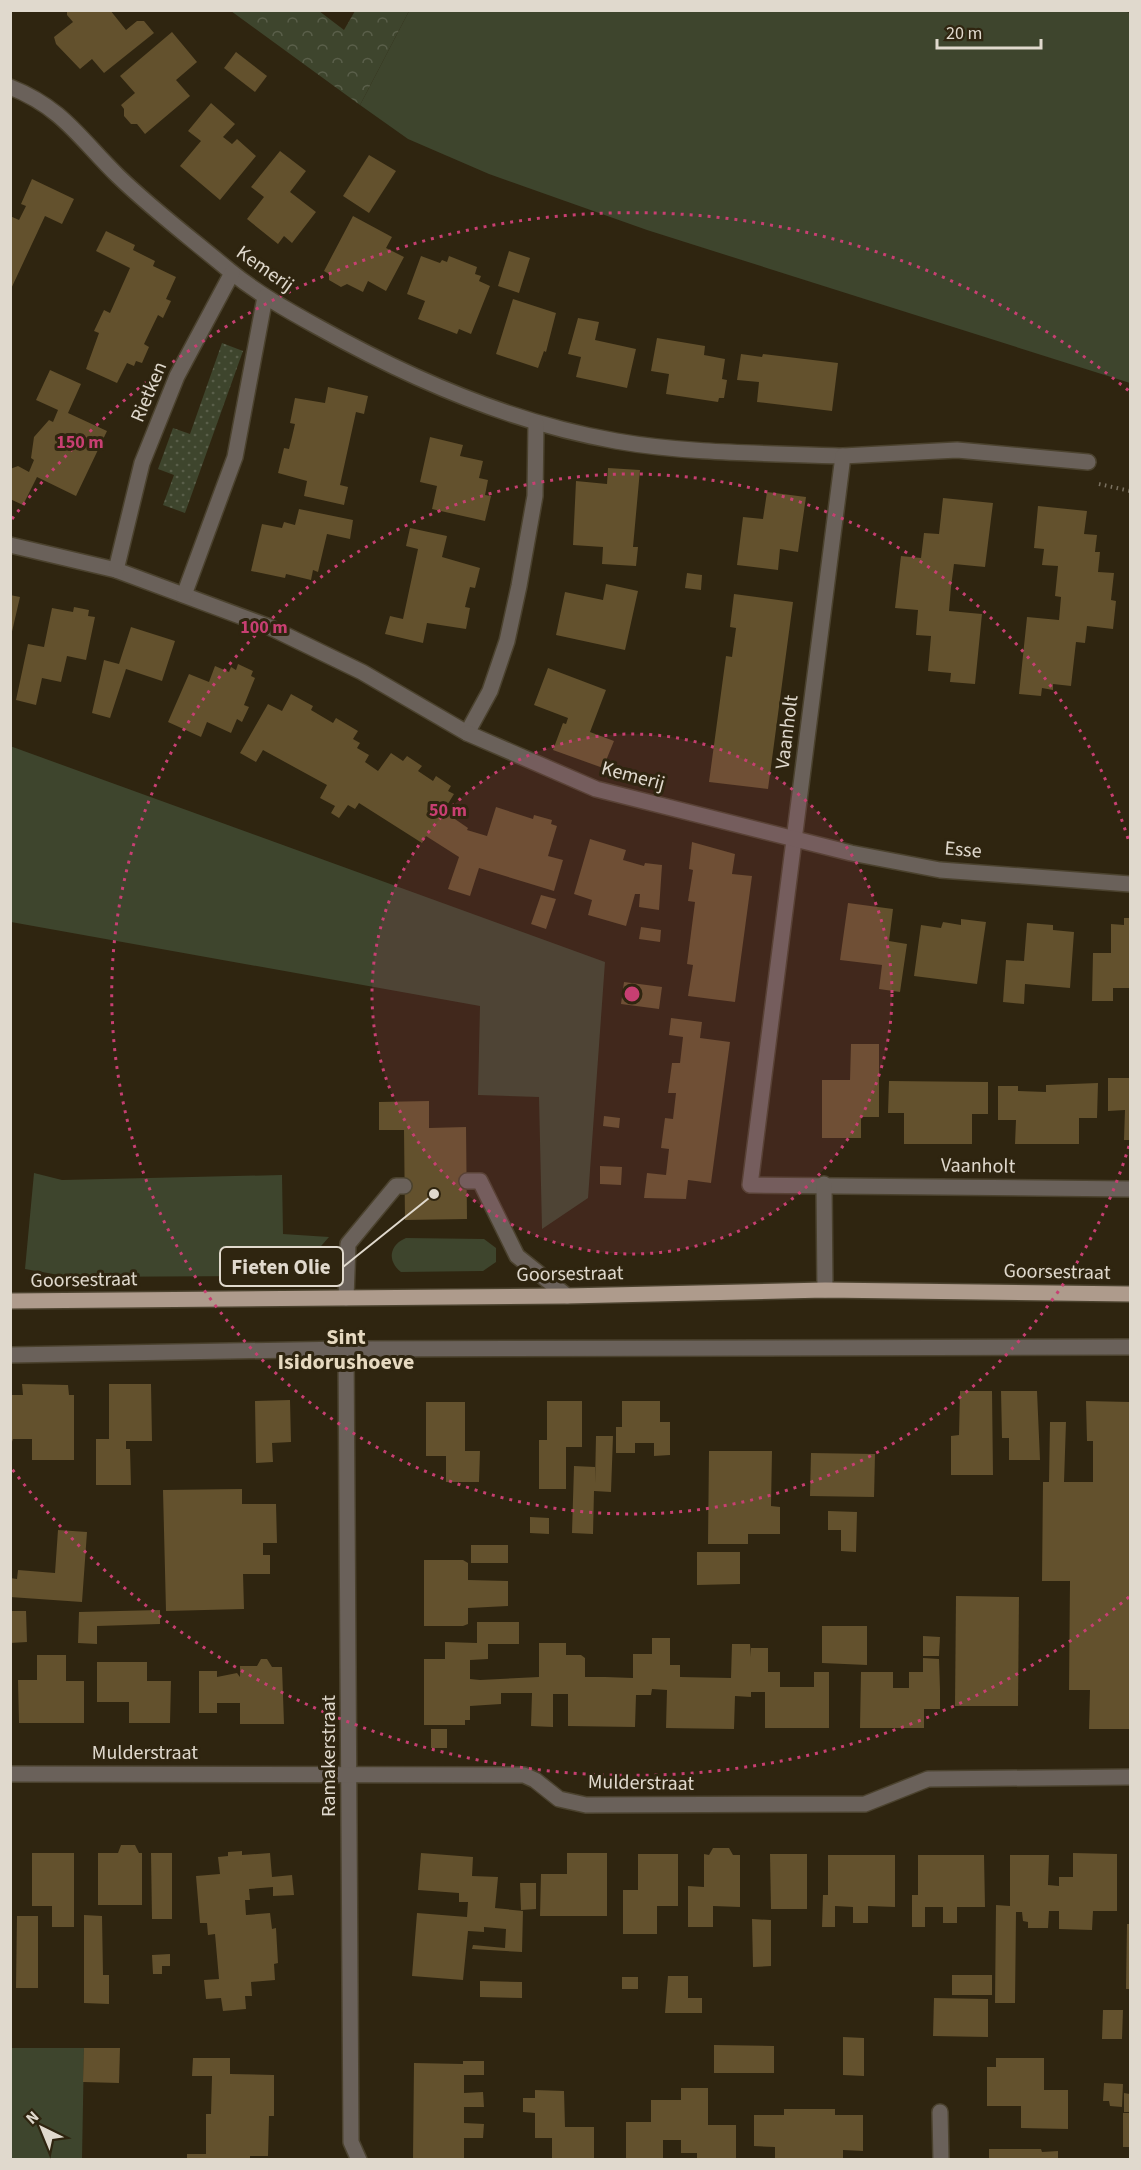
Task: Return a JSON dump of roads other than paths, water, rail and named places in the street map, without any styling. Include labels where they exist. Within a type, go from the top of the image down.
[{"type":"main road","name":"Goorsestraat","points":[[10,1301],[567,1296],[825,1290],[1131,1294]]},
{"type":"street","name":"Kemerij","points":[[10,87],[36,97],[63,117],[119,177],[232,273],[265,297],[385,364],[537,423],[617,441],[726,452],[843,456]]},
{"type":"street","name":"Rietken","points":[[116,570],[142,463],[177,376],[232,273]]},
{"type":"street","points":[[184,595],[235,458],[265,297]]},
{"type":"street","points":[[467,733],[490,691],[507,641],[535,496],[537,423]]},
{"type":"street","points":[[843,456],[957,450],[1088,462]]},
{"type":"street","name":"Vaanholt","points":[[843,456],[750,1185],[824,1184],[1131,1190]]},
{"type":"street","name":"Kemerij","points":[[10,546],[116,570],[267,626],[362,672],[467,733],[596,789],[795,839]]},
{"type":"street","name":"Esse","points":[[795,839],[940,870],[1131,884]]},
{"type":"street","points":[[466,1181],[480,1181],[516,1256],[567,1296]]},
{"type":"street","points":[[824,1184],[825,1290]]},
{"type":"street","points":[[346,1298],[348,1244],[396,1186],[404,1186]]},
{"type":"street","points":[[10,1355],[346,1349],[1131,1347]]},
{"type":"street","name":"Ramakerstraat","points":[[346,1349],[351,1774],[351,2142],[359,2160]]},
{"type":"street","name":"Mulderstraat","points":[[10,1774],[524,1775],[535,1780],[559,1799],[586,1805],[865,1804],[928,1779],[1131,1777]]},
{"type":"street","points":[[940,2112],[941,2160]]},
{"type":"place","name":"Fieten Olie","points":[[434,1194]]},
{"type":"district","name":"Sint Isidorushoeve","points":[[346,1350]]}]
